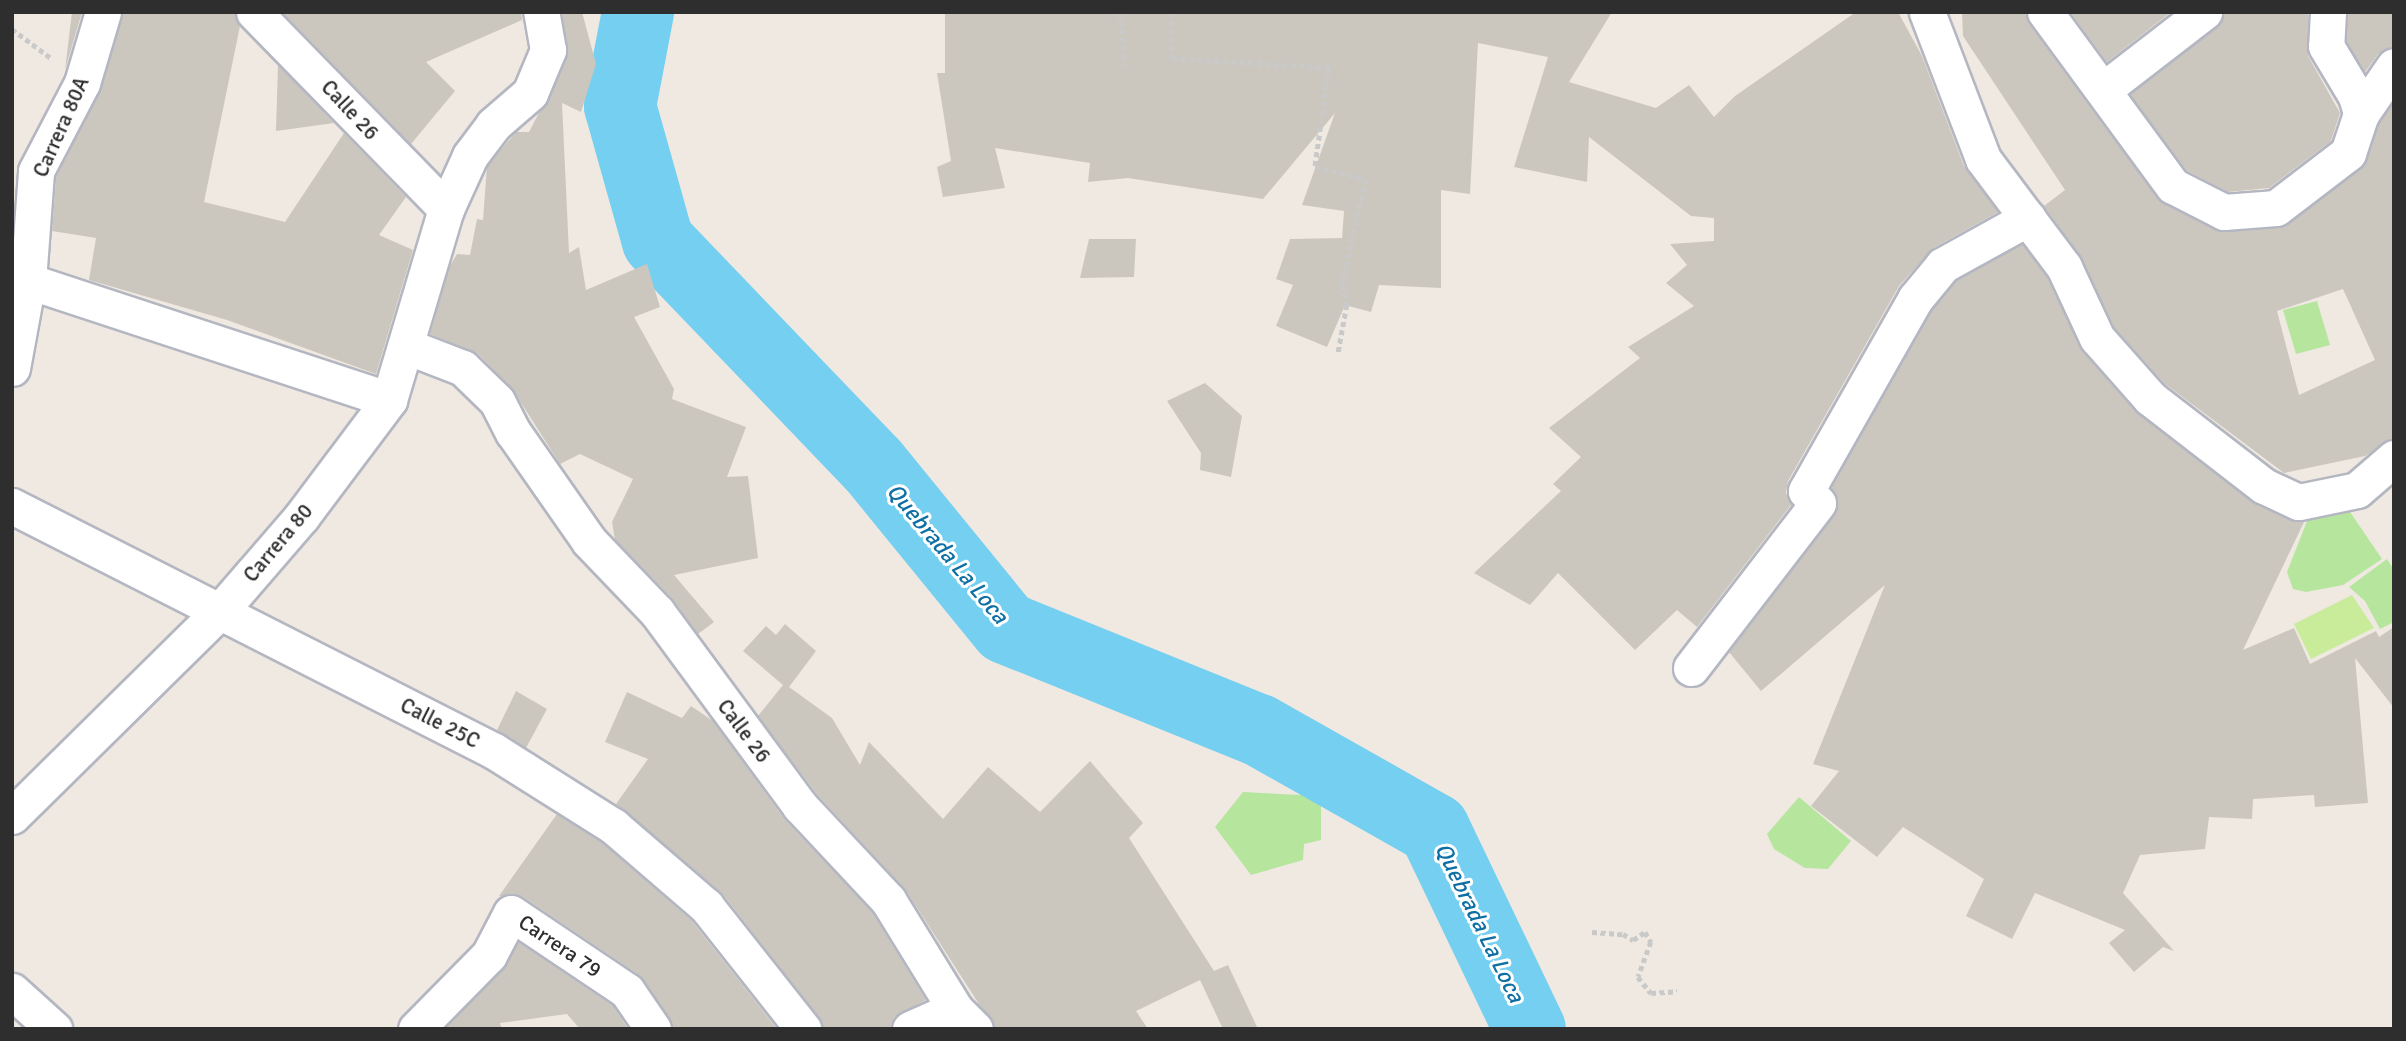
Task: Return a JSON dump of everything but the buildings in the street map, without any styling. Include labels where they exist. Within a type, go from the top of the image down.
[{"type":"street","name":"Carrera 80A","points":[[12,368],[28,281],[36,171],[82,83],[103,12]]},
{"type":"street","name":"Calle 26","points":[[254,12],[446,209]]},
{"type":"street","name":"Carrera 80","points":[[12,816],[221,610],[302,516],[389,400],[446,209],[470,156],[492,125],[530,93],[548,50],[541,12]]},
{"type":"street","points":[[1927,12],[1983,159],[2064,267],[2106,348],[2150,398],[2264,486],[2299,502],[2357,490],[2394,458]]},
{"type":"street","points":[[2045,12],[2173,186],[2224,212],[2276,208],[2348,153],[2361,114],[2394,66]]},
{"type":"street","points":[[2103,90],[2204,12]]},
{"type":"street","points":[[2329,12],[2326,46],[2356,96],[2361,114]]},
{"type":"street","points":[[1691,668],[1818,503],[1806,492],[1915,299],[1943,265],[2028,218]]},
{"type":"street","points":[[28,281],[389,400]]},
{"type":"street","name":"Calle 26","points":[[406,346],[463,368],[497,401],[513,432],[589,541],[657,612],[800,806],[888,900],[965,1019]]},
{"type":"street","name":"Calle 25C","points":[[12,506],[494,751],[612,825],[706,906],[803,1029]]},
{"type":"street","name":"Carrera 79","points":[[416,1029],[489,955],[511,913],[627,991],[653,1029]]},
{"type":"street","points":[[12,992],[54,1029]]},
{"type":"street","points":[[910,1029],[965,1019]]},
{"type":"path","points":[[1120,12],[1126,66]]},
{"type":"path","points":[[1172,12],[1172,58],[1329,68],[1315,167],[1366,179],[1342,285],[1347,305],[1338,354]]},
{"type":"path","points":[[1592,932],[1623,934],[1633,940],[1645,932],[1651,942],[1638,977],[1651,993],[1677,991]]},
{"type":"green space","points":[[2317,301],[2330,345],[2296,354],[2283,310]]},
{"type":"green space","points":[[2348,509],[2382,559],[2343,585],[2306,592],[2293,589],[2287,572],[2311,511]]},
{"type":"green space","points":[[2387,559],[2394,570],[2394,622],[2380,629],[2365,601],[2349,587]]},
{"type":"green space","points":[[2352,595],[2374,628],[2311,659],[2294,624]]},
{"type":"green space","points":[[1243,792],[1321,796],[1321,840],[1304,844],[1303,860],[1251,875],[1215,827]]},
{"type":"green space","points":[[1799,797],[1851,841],[1828,869],[1805,868],[1774,849],[1767,834]]},
{"type":"waterway","name":"Quebrada La Loca","points":[[638,12],[620,106],[658,241],[873,465],[1006,628],[1259,730],[1434,829],[1530,1029]]}]
